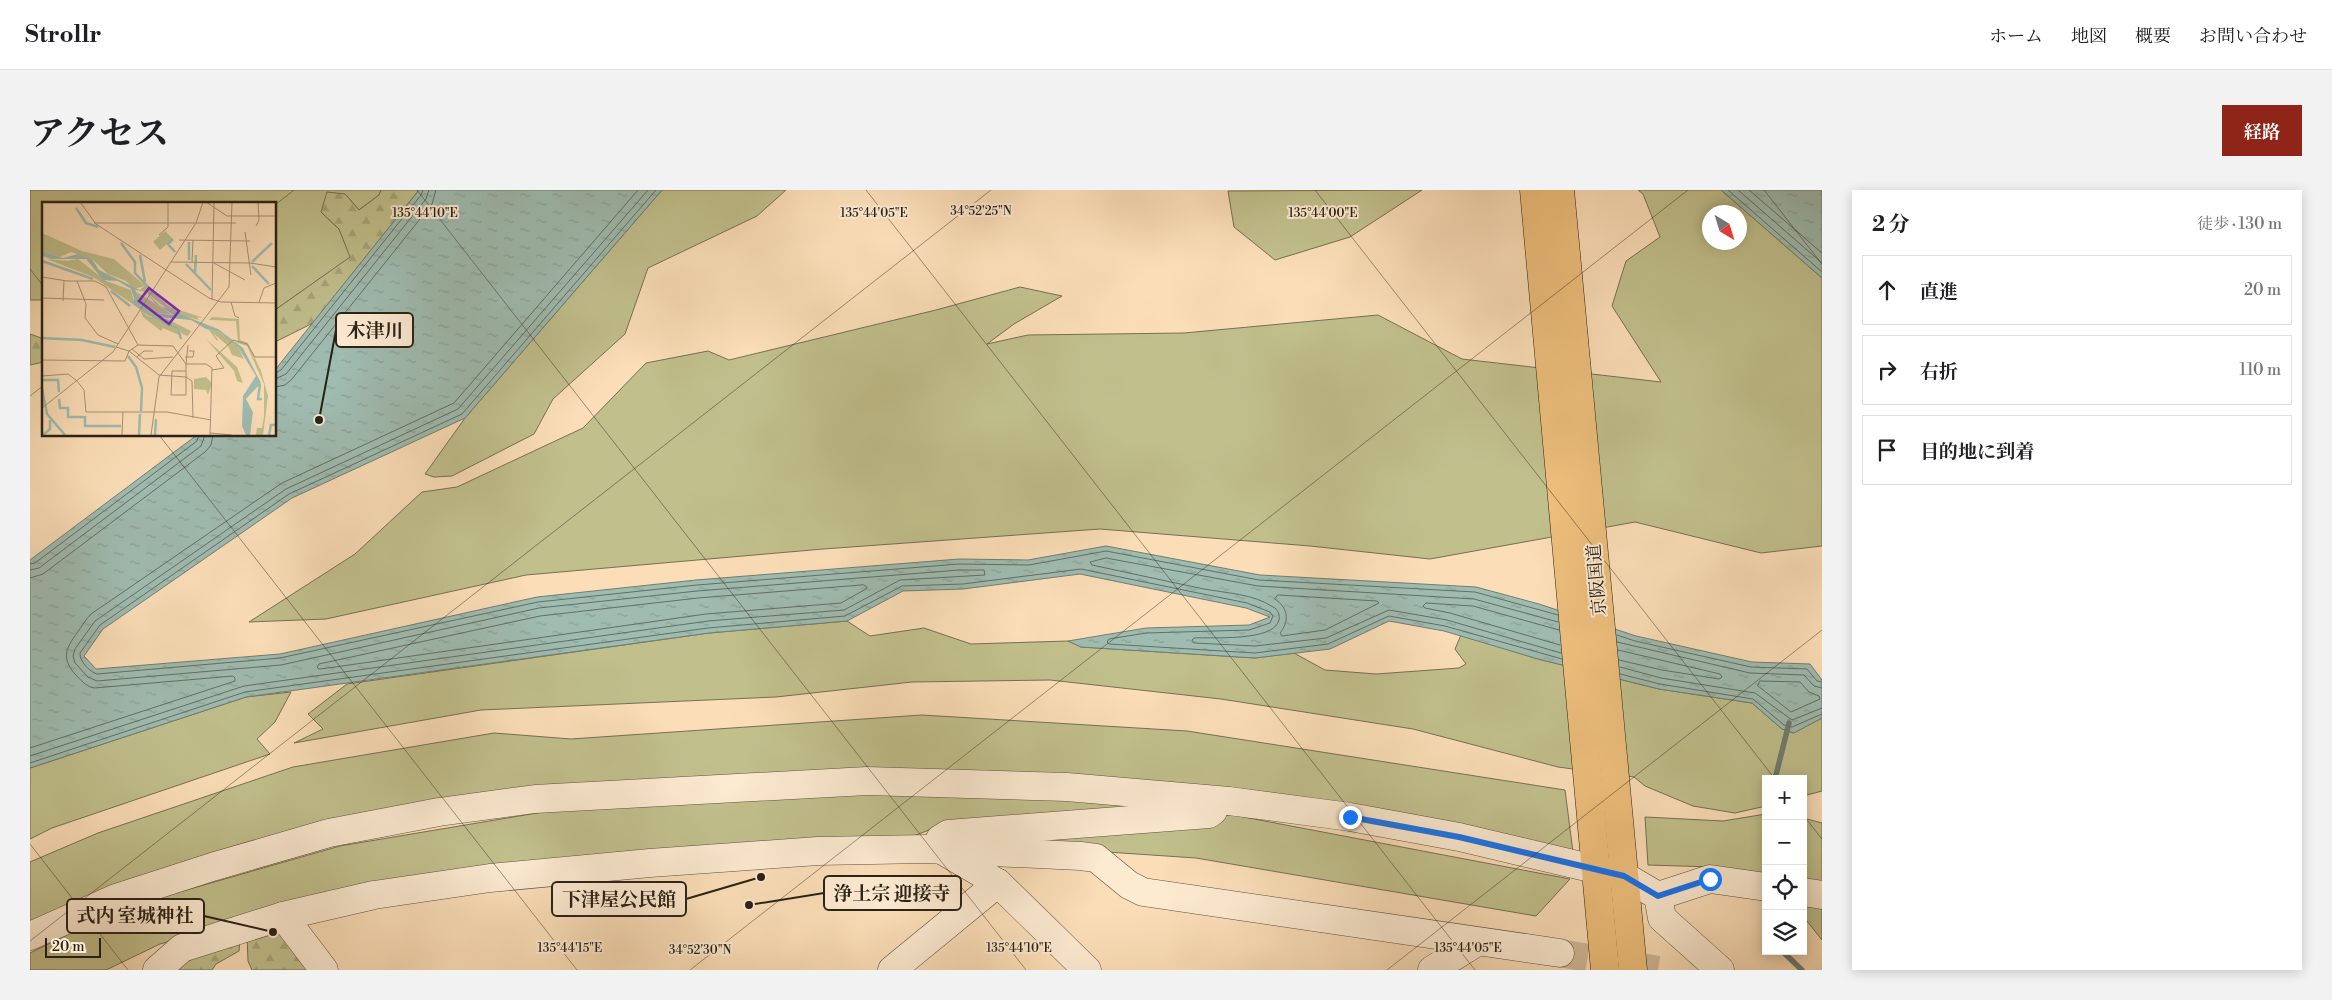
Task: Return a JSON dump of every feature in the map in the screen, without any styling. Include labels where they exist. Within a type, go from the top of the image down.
[{"type":"highway","name":"京阪国道","points":[[1534,190],[1605,970]]},
{"type":"highway","name":"京阪国道","points":[[1560,190],[1622,844],[1632,970]]},
{"type":"street","points":[[30,936],[116,898],[212,867],[330,833],[439,812],[535,799],[624,796],[867,781],[1067,787],[1230,801],[1350,817],[1459,837],[1596,857],[1658,896],[1710,879],[1762,886]]},
{"type":"street","points":[[932,849],[948,834],[1209,814],[1230,801]]},
{"type":"street","points":[[932,849],[998,882],[1087,970]]},
{"type":"street","points":[[157,970],[182,948],[283,916],[374,895],[490,878],[818,851],[932,849],[1096,858],[1128,885],[1143,892],[1560,953]]},
{"type":"street","points":[[892,970],[998,882]]},
{"type":"street","points":[[1807,893],[1822,895]]},
{"type":"street","points":[[1658,896],[1662,918],[1720,970]]},
{"type":"street","points":[[283,916],[324,970]]},
{"type":"street","points":[[1432,970],[1477,942]]},
{"type":"green space","points":[[30,190],[381,190],[379,195],[359,210],[345,194],[321,212],[339,229],[351,257],[276,309],[276,202],[42,202],[42,300],[30,300]]},
{"type":"green space","points":[[381,190],[419,190],[313,323],[276,342],[276,309],[350,257],[339,229],[321,212],[327,192],[345,194],[359,210],[379,195]]},
{"type":"green space","points":[[662,190],[786,190],[757,216],[648,268],[625,334],[553,399],[534,434],[452,476],[434,477],[425,474],[465,418]]},
{"type":"green space","points":[[1422,190],[1350,237],[1275,260],[1234,227],[1228,191]]},
{"type":"green space","points":[[1638,190],[1721,190],[1738,205],[1702,205],[1702,250],[1747,250],[1747,213],[1822,278],[1822,546],[1761,553],[1635,522],[1430,559],[1310,546],[1100,529],[823,549],[526,575],[326,619],[249,622],[355,554],[422,492],[457,487],[583,428],[646,363],[708,351],[729,360],[936,310],[1020,287],[1062,296],[1014,324],[987,344],[1028,335],[1184,333],[1378,315],[1462,359],[1661,382],[1612,306],[1626,261],[1660,237],[1643,194]]},
{"type":"green space","points":[[30,334],[42,338],[42,362],[30,365]]},
{"type":"green space","points":[[847,621],[870,636],[924,628],[971,644],[1068,641],[1081,647],[1255,658],[1294,653],[1325,670],[1376,674],[1459,668],[1466,664],[1455,649],[1461,635],[1538,659],[1659,689],[1752,703],[1782,729],[1793,733],[1822,718],[1822,791],[1807,795],[1807,775],[1762,775],[1762,807],[1735,813],[1693,806],[1645,786],[1634,777],[1558,767],[1413,729],[1221,699],[1050,680],[912,682],[776,697],[481,710],[294,743],[323,729],[308,714],[347,684],[709,633]]},
{"type":"green space","points":[[291,692],[275,722],[257,739],[270,754],[52,828],[30,839],[30,768],[246,697]]},
{"type":"green space","points":[[922,715],[1187,731],[1565,790],[1573,852],[1036,775],[356,816],[30,929],[30,862],[98,833],[293,767],[494,733],[571,739]]},
{"type":"green space","points":[[874,792],[1182,804],[939,826],[896,843],[309,902],[160,944],[106,970],[30,970],[30,953],[120,909],[340,846],[543,812]]},
{"type":"green space","points":[[1233,815],[1570,879],[1536,916],[1196,858],[957,842]]},
{"type":"green space","points":[[1762,815],[1762,874],[1714,867],[1648,865],[1645,817],[1723,821]]},
{"type":"green space","points":[[1807,819],[1822,823],[1822,884],[1807,882]]},
{"type":"green space","points":[[1807,906],[1822,908],[1822,940],[1807,921]]},
{"type":"green space","points":[[277,927],[320,970],[252,970],[248,961],[247,935]]},
{"type":"green space","points":[[240,939],[239,951],[216,964],[212,970],[173,970],[182,960]]},
{"type":"water","points":[[419,190],[662,190],[465,418],[292,498],[103,629],[84,656],[96,669],[280,654],[537,597],[696,580],[959,559],[1028,560],[1106,546],[1260,575],[1476,587],[1539,604],[1636,636],[1752,662],[1810,664],[1822,680],[1822,718],[1794,733],[1782,729],[1752,703],[1659,689],[1538,659],[1444,631],[1389,621],[1330,649],[1255,658],[1081,647],[1068,641],[1146,628],[1249,625],[1270,617],[1246,608],[1080,574],[963,589],[903,591],[847,621],[709,633],[246,697],[30,768],[30,560],[196,436],[276,436],[276,369]]},
{"type":"water","points":[[1721,190],[1822,190],[1822,278],[1747,213],[1747,205],[1738,205]]},
{"type":"waterway","points":[[1776,775],[1789,723]]},
{"type":"waterway","points":[[1786,955],[1802,970]]},
{"type":"tunnel","points":[[1560,953],[1658,970]]},
{"type":"place","name":"木津川","points":[[319,420]]},
{"type":"place","name":"下津屋公民館","points":[[761,877]]},
{"type":"place","name":"浄土宗 迎接寺","points":[[749,905]]},
{"type":"place","name":"式内 室城神社","points":[[273,932]]},
{"type":"route","points":[[1350,817],[1459,837],[1624,876],[1658,896],[1710,879]]}]
